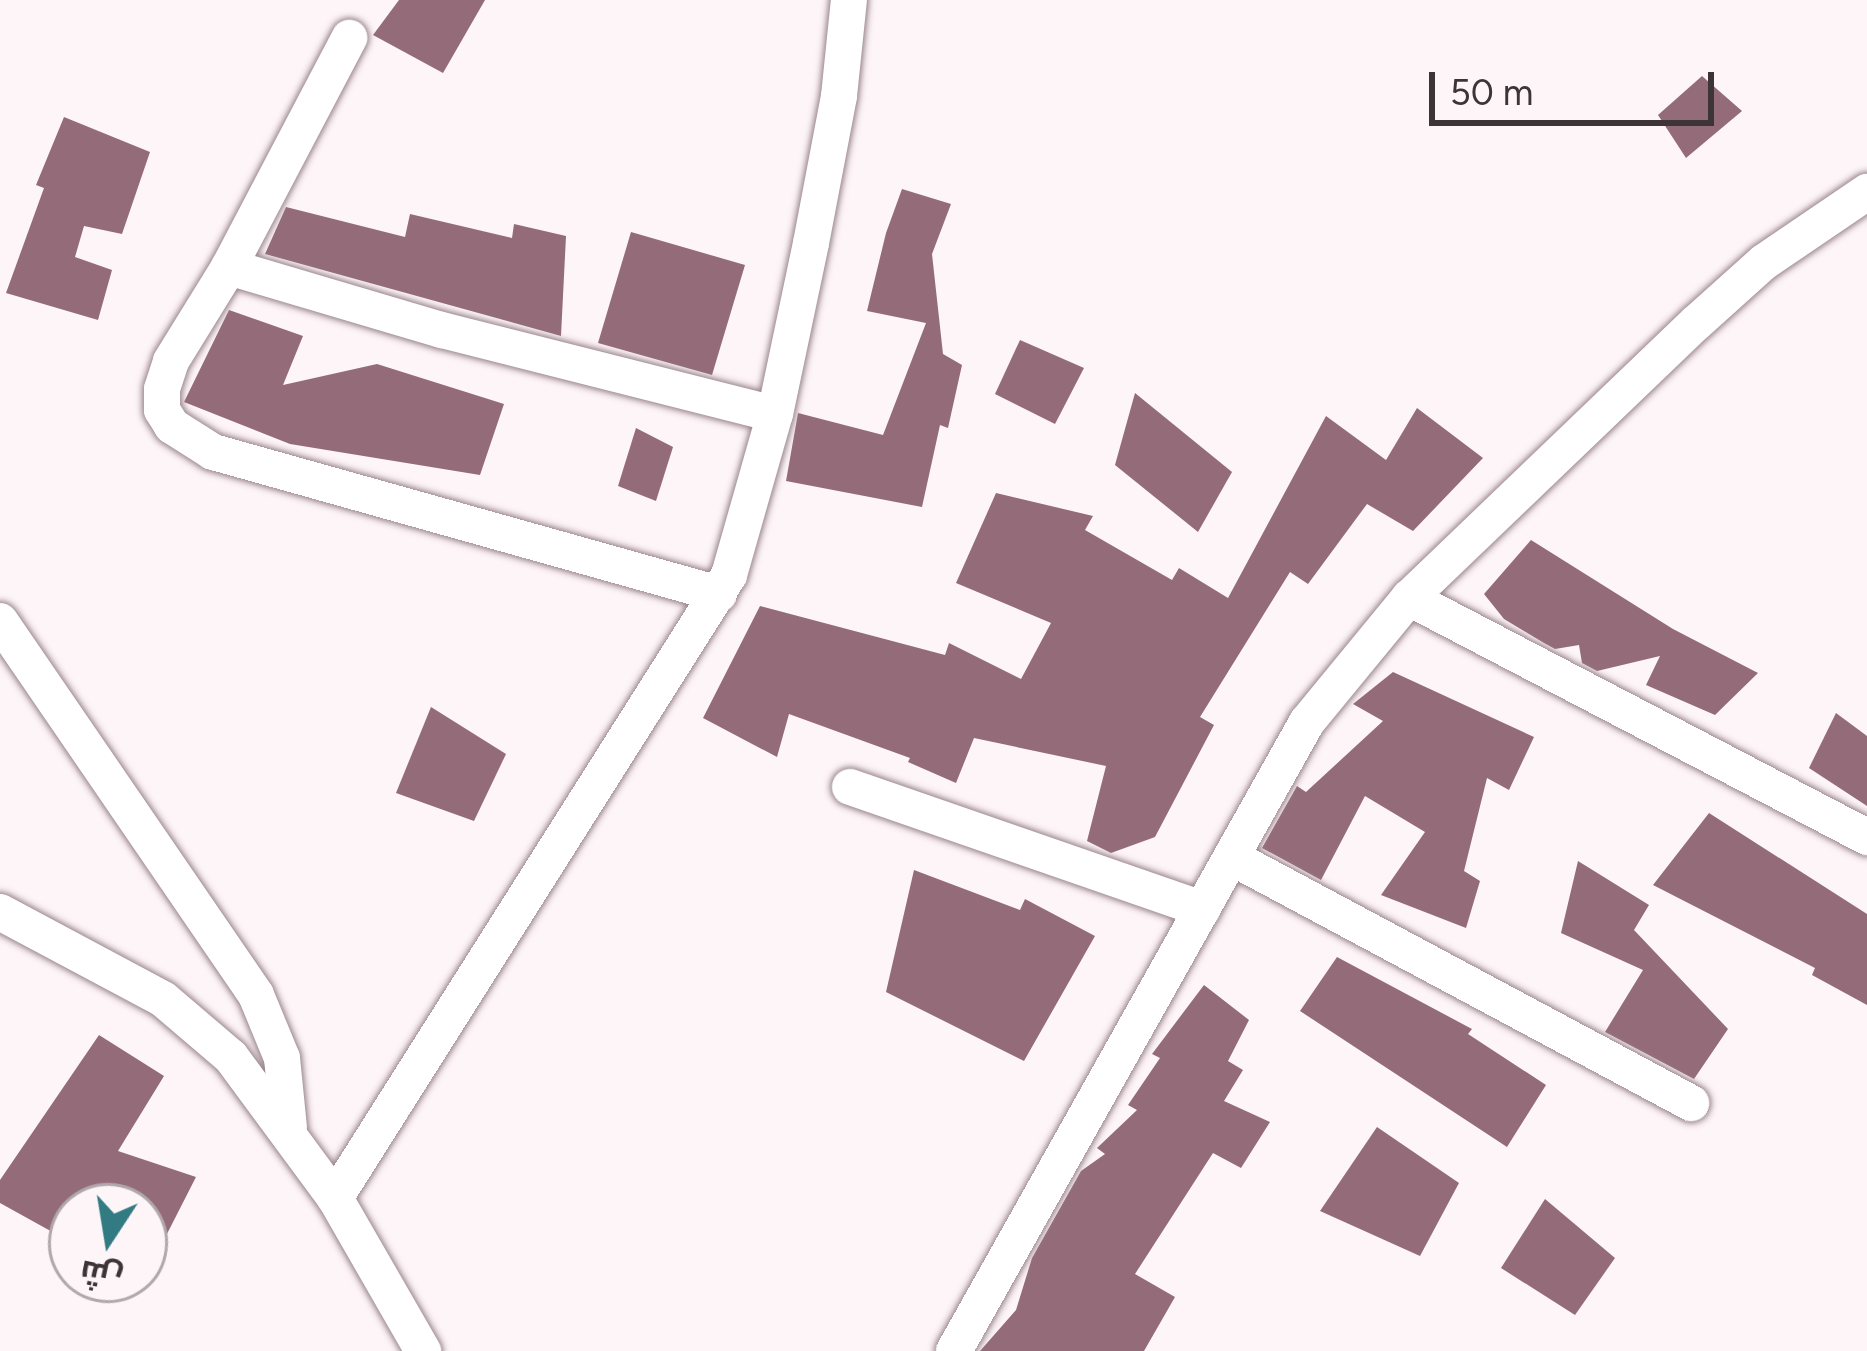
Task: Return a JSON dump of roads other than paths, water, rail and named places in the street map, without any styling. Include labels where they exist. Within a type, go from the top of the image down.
[{"type":"street","points":[[335,1198],[719,594],[740,548],[775,414],[839,96],[848,0]]},
{"type":"street","points":[[349,38],[229,267],[171,361],[162,389],[162,410],[172,426],[212,452],[719,594]]},
{"type":"street","points":[[954,1351],[1307,722],[1409,598],[1764,262],[1867,192]]},
{"type":"street","points":[[229,267],[442,330],[775,414]]},
{"type":"street","points":[[1409,598],[1867,836]]},
{"type":"street","points":[[0,621],[256,995],[282,1058],[290,1132]]},
{"type":"street","points":[[850,787],[1202,909]]},
{"type":"street","points":[[1231,857],[1690,1103]]},
{"type":"street","points":[[0,912],[163,999],[231,1058],[335,1198],[423,1351]]}]
